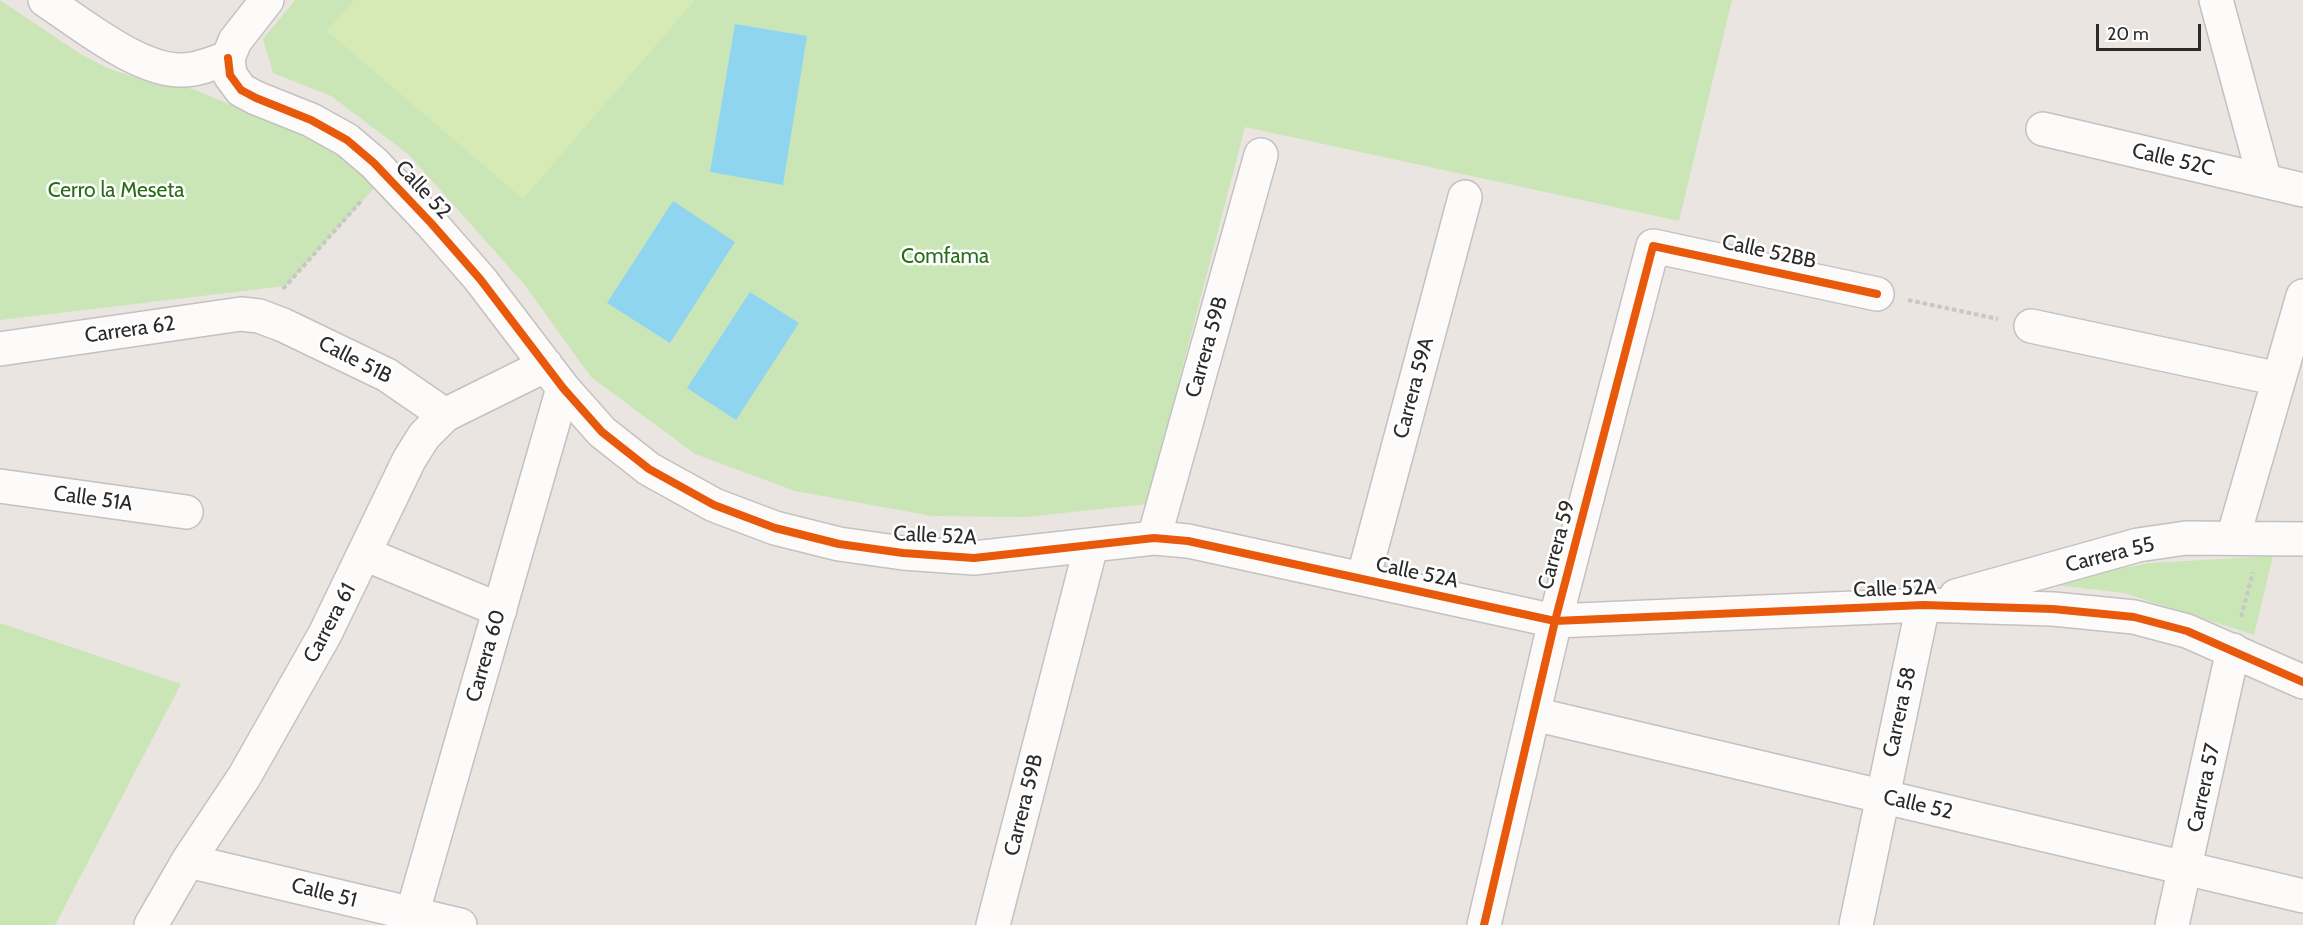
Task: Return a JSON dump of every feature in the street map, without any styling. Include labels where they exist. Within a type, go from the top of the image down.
[{"type":"street","points":[[45,0],[134,57],[164,68],[182,70],[202,67],[228,58],[235,41],[267,0]]},
{"type":"street","points":[[2216,0],[2265,181]]},
{"type":"street","name":"Calle 52","points":[[228,58],[230,75],[241,90],[255,98],[311,120],[347,140],[385,175],[480,279],[554,376]]},
{"type":"street","name":"Calle 52C","points":[[2043,129],[2303,190]]},
{"type":"street","name":"Carrera 59B","points":[[1154,538],[1261,155]]},
{"type":"street","name":"Carrera 59A","points":[[1363,579],[1465,196]]},
{"type":"street","name":"Calle 52BB","points":[[1653,246],[1877,294]]},
{"type":"street","name":"Carrera 59","points":[[1484,925],[1556,621],[1653,246]]},
{"type":"street","points":[[2247,539],[2278,379],[2303,296]]},
{"type":"street","name":"Carrera 62","points":[[0,350],[242,314],[260,316]]},
{"type":"street","name":"Calle 51B","points":[[260,316],[387,375],[445,416]]},
{"type":"street","points":[[2031,326],[2278,379]]},
{"type":"street","name":"Calle 52A","points":[[554,376],[602,432],[649,469],[714,505],[775,528],[839,544],[903,553],[974,558],[1154,538],[1188,541],[1556,621],[1923,605],[2054,609],[2134,617],[2187,631],[2303,682]]},
{"type":"street","name":"Carrera 61","points":[[152,925],[188,861],[244,777],[325,634],[409,460],[424,436],[445,416],[554,376]]},
{"type":"street","name":"Carrera 60","points":[[410,920],[500,610],[554,376]]},
{"type":"street","name":"Calle 51A","points":[[0,486],[186,512]]},
{"type":"street","name":"Carrera 55","points":[[1923,605],[2138,545],[2186,538],[2303,539]]},
{"type":"street","name":"Carrera 59B","points":[[993,925],[1091,546]]},
{"type":"street","points":[[365,554],[500,610]]},
{"type":"street","name":"Carrera 58","points":[[1856,925],[1923,605]]},
{"type":"street","name":"Carrera 57","points":[[2172,925],[2233,650]]},
{"type":"street","name":"Calle 52","points":[[1534,714],[2303,896]]},
{"type":"street","name":"Calle 51","points":[[188,861],[410,920],[460,925]]},
{"type":"path","points":[[260,316],[385,175]]},
{"type":"path","points":[[1877,294],[2031,326]]},
{"type":"path","points":[[2233,650],[2247,539]]},
{"type":"green space","name":"Cerro la Meseta","points":[[0,0],[79,53],[107,68],[137,78],[193,89],[328,146],[376,186],[286,286],[0,320]]},
{"type":"green space","name":"Comfama","points":[[295,0],[1732,0],[1679,221],[1245,127],[1147,504],[1026,517],[932,516],[795,491],[695,454],[591,377],[524,284],[408,154],[331,96],[273,73],[263,39]]},
{"type":"green space","points":[[354,0],[695,0],[523,199],[327,31]]},
{"type":"green space","points":[[2273,556],[2254,635],[2124,593],[2039,583],[2150,563]]},
{"type":"green space","points":[[0,623],[181,684],[55,925],[0,925]]},
{"type":"water","points":[[735,24],[807,36],[783,185],[710,172]]},
{"type":"water","points":[[673,201],[735,242],[670,343],[607,303]]},
{"type":"water","points":[[750,292],[799,323],[736,420],[687,388]]},
{"type":"cycle path","points":[[228,58],[230,75],[241,90],[311,120],[347,140],[374,163],[480,279],[563,388],[602,432],[649,469],[714,505],[775,528],[839,544],[903,553],[974,558],[1154,538],[1188,541],[1555,621],[1923,605],[2053,609],[2134,617],[2187,631],[2303,682]]},
{"type":"cycle path","points":[[1484,925],[1555,621],[1653,246],[1877,294]]}]
